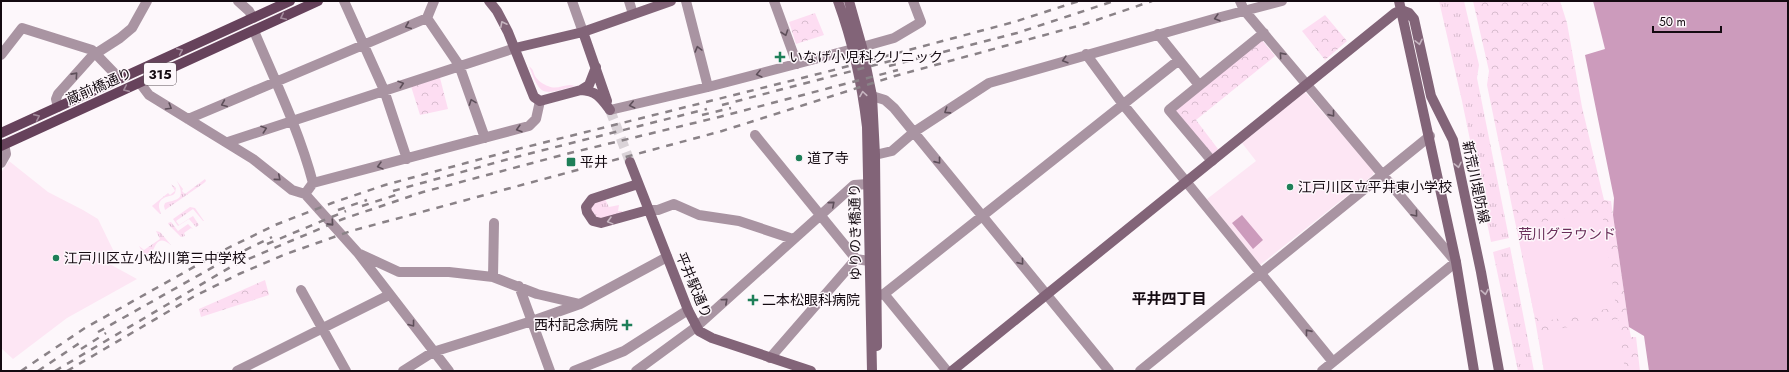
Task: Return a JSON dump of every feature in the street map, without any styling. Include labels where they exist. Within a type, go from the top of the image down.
[{"type":"main road","name":"蔵前橋通り","points":[[1,133],[288,1]]},
{"type":"main road","name":"蔵前橋通り","points":[[2,145],[318,1]]},
{"type":"street","points":[[58,107],[56,100],[58,94],[96,53],[120,38],[132,28],[147,1]]},
{"type":"street","points":[[238,1],[249,11],[253,18]]},
{"type":"street","points":[[344,1],[384,90],[407,159]]},
{"type":"street","points":[[188,119],[427,18],[434,1]]},
{"type":"street","points":[[488,1],[497,12],[515,48],[532,94],[540,101]]},
{"type":"street","points":[[572,1],[610,110]]},
{"type":"street","points":[[629,1],[633,14]]},
{"type":"street","points":[[228,142],[459,65],[515,48],[583,32],[671,1]]},
{"type":"street","points":[[686,1],[708,87]]},
{"type":"street","points":[[774,1],[796,64]]},
{"type":"street","name":"ゆりのき橋通り","points":[[838,1],[858,48],[872,96],[880,295],[877,371]]},
{"type":"street","name":"ゆりのき橋通り","points":[[849,1],[858,48],[867,127],[872,371]]},
{"type":"street","points":[[610,110],[708,87],[894,38],[921,22],[914,1]]},
{"type":"street","points":[[875,155],[892,151],[914,132],[989,83],[1158,34],[1242,6],[1282,1]]},
{"type":"street","points":[[1242,6],[1456,262]]},
{"type":"street","points":[[952,371],[1308,84],[1394,13],[1400,6]]},
{"type":"street","points":[[1400,6],[1430,136],[1456,262],[1474,371]]},
{"type":"street","name":"新荒川堤防線","points":[[1400,6],[1414,19],[1431,96],[1453,140],[1481,272],[1499,371]]},
{"type":"street","points":[[427,18],[459,65],[485,138]]},
{"type":"street","points":[[1,55],[22,28],[92,50],[119,78]]},
{"type":"street","points":[[254,31],[293,120],[313,183]]},
{"type":"street","points":[[1212,162],[1169,110],[1264,33]]},
{"type":"street","points":[[1158,34],[1199,85]]},
{"type":"street","points":[[1086,54],[1122,103],[1333,362]]},
{"type":"street","points":[[947,371],[880,295],[1122,103],[1179,60]]},
{"type":"street","points":[[581,90],[589,85],[596,67]]},
{"type":"street","points":[[140,83],[149,95],[228,142],[272,172],[292,190],[305,194],[358,253],[433,352],[450,371]]},
{"type":"street","points":[[540,101],[581,90],[588,90],[598,94],[610,110]]},
{"type":"street","points":[[872,96],[885,100],[914,132],[1109,371]]},
{"type":"street","points":[[305,194],[313,183],[529,126],[536,119],[540,101]]},
{"type":"street","points":[[755,135],[856,259],[869,261]]},
{"type":"street","points":[[1140,371],[1430,136]]},
{"type":"street","points":[[1,163],[6,154],[2,145]]},
{"type":"street","name":"平井駅通り","points":[[630,162],[696,327],[703,334],[811,371]]},
{"type":"street","points":[[638,184],[592,199],[586,207],[586,212],[592,221],[601,223],[648,210],[658,210],[674,204],[699,215],[739,220],[793,239]]},
{"type":"street","points":[[636,371],[696,327],[854,185],[868,184]]},
{"type":"street","points":[[493,277],[494,223]]},
{"type":"street","points":[[358,253],[399,272],[449,272],[493,277],[537,294],[580,304]]},
{"type":"street","points":[[403,371],[433,352],[532,321],[580,304],[667,257]]},
{"type":"street","points":[[770,358],[856,259]]},
{"type":"street","points":[[1322,371],[1456,262]]},
{"type":"street","points":[[519,286],[550,371]]},
{"type":"street","points":[[301,290],[346,371]]},
{"type":"street","points":[[237,371],[389,295]]},
{"type":"street","points":[[574,371],[624,351],[688,310]]},
{"type":"shaded area","points":[[1593,1],[1788,1],[1788,371],[1649,371],[1644,336],[1629,327],[1613,215],[1614,198],[1585,55],[1605,49]]},
{"type":"shaded area","name":"江戸川区立平井東小学校","points":[[1305,92],[1374,171],[1373,175],[1260,265],[1207,199],[1256,161],[1242,143]]},
{"type":"shaded area","name":"江戸川区立小松川第三中学校","points":[[9,161],[48,192],[98,219],[115,254],[106,262],[137,279],[67,318],[13,359],[1,348],[1,173]]},
{"type":"shaded area","points":[[1242,215],[1263,240],[1253,249],[1232,223]]},
{"type":"green space","points":[[1439,1],[1464,1],[1479,65],[1477,78],[1509,238],[1491,242],[1462,101]]},
{"type":"green space","name":"荒川グラウンド","points":[[1473,1],[1560,1],[1567,23],[1582,107],[1604,200],[1611,201],[1629,327],[1631,337],[1636,337],[1640,371],[1544,371],[1534,314],[1487,85],[1489,71]]},
{"type":"green space","points":[[815,13],[824,35],[796,44],[789,22]]},
{"type":"green space","points":[[1325,15],[1347,41],[1325,60],[1302,31]]},
{"type":"green space","points":[[1262,40],[1275,56],[1196,120],[1218,149],[1212,155],[1174,109]]},
{"type":"green space","points":[[529,66],[533,70],[537,79],[546,85],[555,88],[568,85],[575,86],[550,92],[545,91],[537,84]]},
{"type":"green space","points":[[439,74],[448,109],[420,115],[410,83]]},
{"type":"green space","points":[[205,179],[206,181],[204,183],[165,210],[165,203],[178,199],[181,194],[176,180],[185,194]]},
{"type":"green space","points":[[171,184],[176,188],[175,193],[161,200],[159,205],[160,214],[152,206],[168,193],[170,195],[175,191]]},
{"type":"green space","points":[[605,199],[609,207],[619,205],[618,211],[622,211],[622,213],[598,220],[590,209],[594,202]]},
{"type":"green space","points":[[190,207],[195,208],[204,221],[193,209],[176,221],[179,225],[193,216],[199,225],[196,227],[189,219],[178,226],[173,219]]},
{"type":"green space","points":[[1602,212],[1616,307],[1546,321],[1534,314],[1517,226]]},
{"type":"green space","points":[[171,222],[178,231],[188,224],[193,229],[191,228],[184,233],[185,236],[181,237],[169,225],[168,223]]},
{"type":"green space","points":[[156,231],[160,232],[171,245],[166,242],[159,241],[150,255],[144,255],[139,246],[144,250],[160,239]]},
{"type":"green space","points":[[1510,247],[1534,371],[1518,371],[1493,252]]},
{"type":"green space","points":[[265,280],[269,295],[201,317],[199,309]]},
{"type":"green space","points":[[1618,319],[1625,371],[1544,371],[1538,332]]},
{"type":"tunnel","points":[[610,110],[630,162]]},
{"type":"railway","points":[[21,371],[85,328],[226,249],[275,225],[332,203],[385,185],[514,150],[826,72],[1014,22],[1079,1]]},
{"type":"railway","points":[[889,66],[1017,33],[1114,1]]},
{"type":"railway","points":[[67,371],[193,297],[239,274],[286,254],[351,231],[722,131],[895,76],[1085,24],[1152,1]]},
{"type":"railway","points":[[722,105],[894,60]]},
{"type":"railway","points":[[55,371],[234,265],[343,219],[423,192],[570,153],[719,117],[898,70]]},
{"type":"railway","points":[[702,115],[731,108]]},
{"type":"railway","points":[[393,191],[516,157],[707,109]]},
{"type":"railway","points":[[362,206],[402,193]]},
{"type":"railway","points":[[338,210],[367,200]]},
{"type":"railway","points":[[267,244],[346,211]]},
{"type":"railway","points":[[98,332],[231,257],[272,237]]},
{"type":"railway","points":[[81,349],[106,333]]},
{"type":"railway","points":[[38,371],[84,340]]},
{"type":"place","name":"いなげ小児科クリニック","points":[[780,57]]},
{"type":"place","name":"道了寺","points":[[799,158]]},
{"type":"place","name":"平井","points":[[571,162]]},
{"type":"place","name":"江戸川区立平井東小学校","points":[[1290,187]]},
{"type":"place","name":"江戸川区立小松川第三中学校","points":[[56,258]]},
{"type":"place","name":"二本松眼科病院","points":[[753,300]]},
{"type":"place","name":"西村記念病院","points":[[627,325]]},
{"type":"district","name":"平井四丁目","points":[[1169,299]]}]
